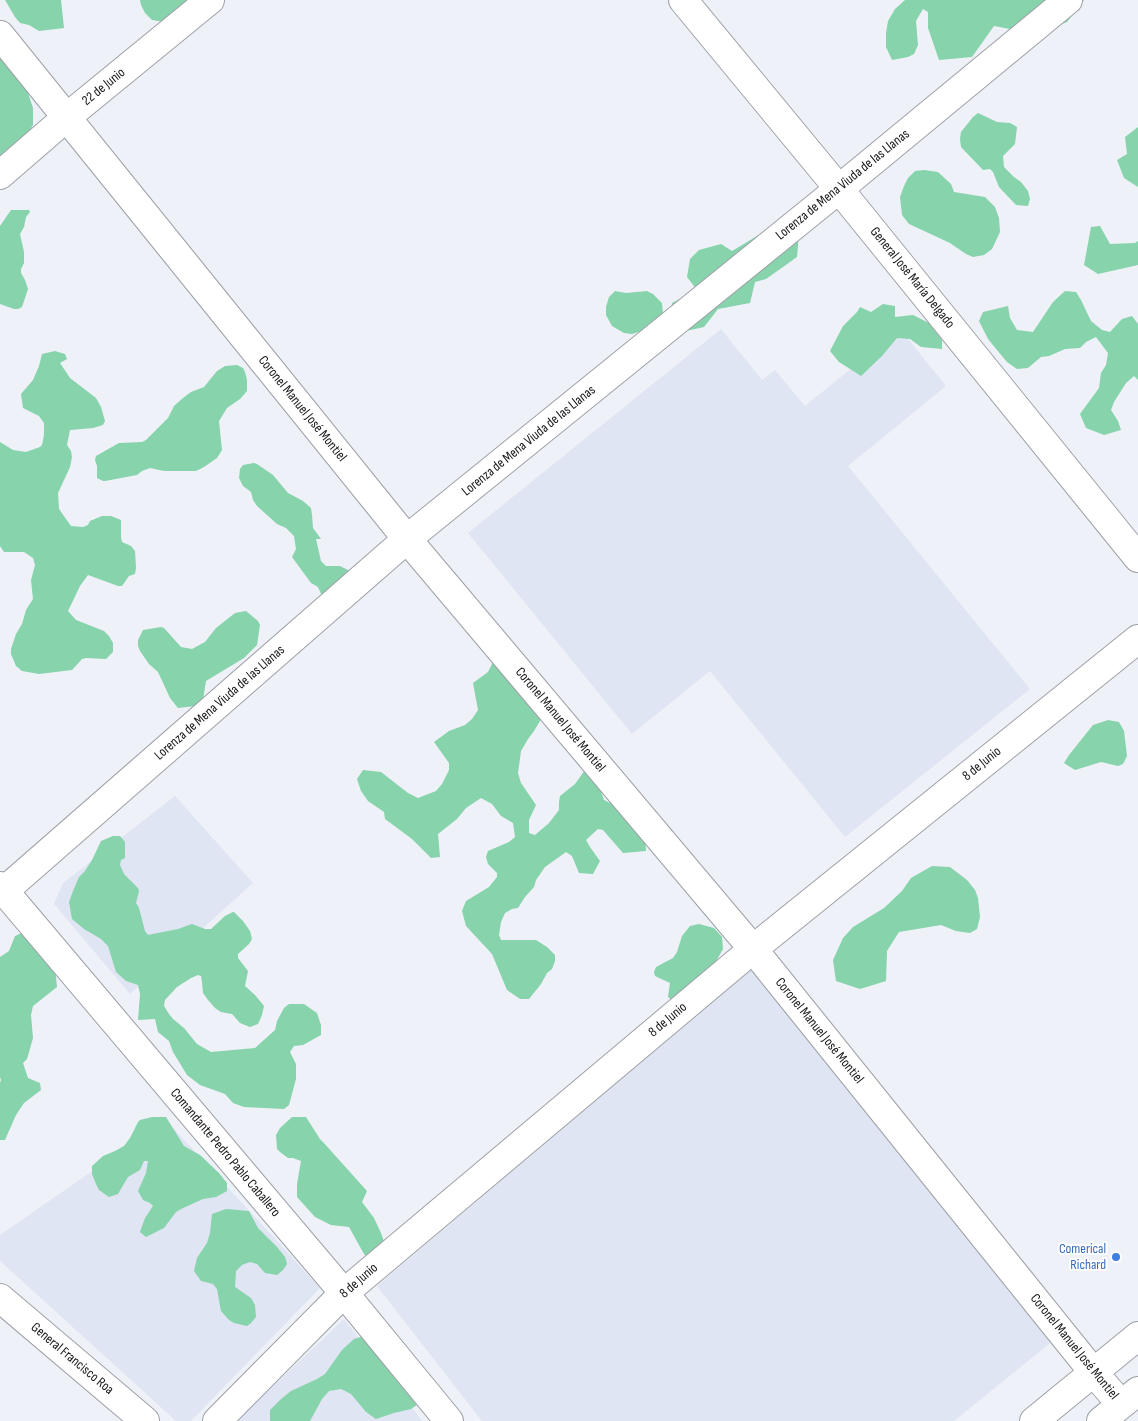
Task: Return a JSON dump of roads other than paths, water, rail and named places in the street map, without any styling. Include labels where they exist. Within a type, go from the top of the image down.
[{"type":"main road","name":"22 de Junio","points":[[0,175],[67,117],[210,0]]},
{"type":"main road","name":"General José María Delgado","points":[[683,0],[840,189],[1138,558]]},
{"type":"main road","name":"Lorenza de Mena Viuda de las Llanas","points":[[1,890],[407,539],[840,189],[1068,0]]},
{"type":"main road","name":"Coronel Manuel José Montiel","points":[[0,35],[407,539],[753,948],[1120,1405]]},
{"type":"main road","name":"8 de Junio","points":[[217,1421],[344,1293],[753,948],[1138,639]]},
{"type":"main road","name":"Comandante Pedro Pablo Caballero","points":[[1,890],[344,1293],[449,1421]]},
{"type":"main road","name":"General Francisco Roa","points":[[0,1298],[145,1421]]},
{"type":"main road","points":[[1044,1418],[1138,1336]]},
{"type":"place","name":"Comerical Richard","points":[[1116,1257]]}]
